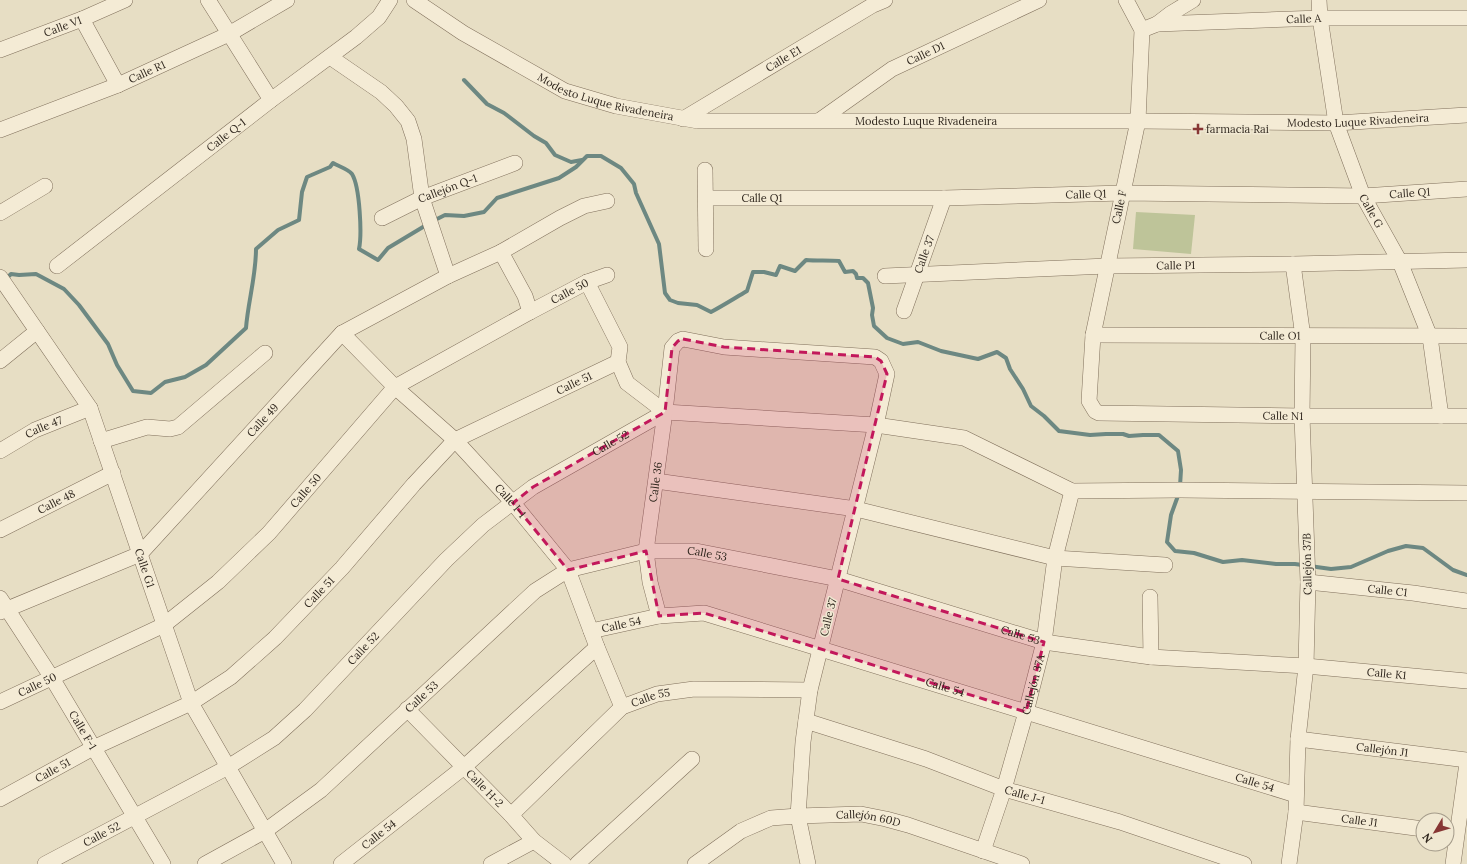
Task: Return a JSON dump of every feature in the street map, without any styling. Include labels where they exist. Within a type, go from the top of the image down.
[{"type":"street","name":"Calle V1","points":[[0,50],[82,19],[125,0]]},
{"type":"street","points":[[208,0],[272,100]]},
{"type":"street","name":"Calle R1","points":[[0,130],[118,85],[229,34],[287,0]]},
{"type":"street","name":"Calle Q-1","points":[[57,266],[272,100],[356,38],[379,17],[390,0]]},
{"type":"street","name":"Modesto Luque Rivadeneira","points":[[414,0],[463,33],[565,91],[616,106],[698,121],[820,120],[1336,123],[1467,115]]},
{"type":"street","name":"Calle D1","points":[[820,120],[892,69],[1039,0]]},
{"type":"street","points":[[1126,0],[1142,30]]},
{"type":"street","points":[[1157,24],[1193,0]]},
{"type":"street","name":"Calle G","points":[[1319,0],[1320,18],[1336,123],[1364,196],[1400,262],[1430,337],[1441,416]]},
{"type":"street","name":"Calle E1","points":[[683,119],[876,2]]},
{"type":"street","name":"Calle A","points":[[1142,30],[1157,24],[1320,18],[1467,18]]},
{"type":"street","points":[[82,19],[118,85]]},
{"type":"street","name":"Calle F","points":[[1099,414],[1088,401],[1093,336],[1138,121],[1142,30]]},
{"type":"street","points":[[330,57],[381,92],[396,106],[408,121],[414,140],[422,198],[448,276]]},
{"type":"street","name":"Callejón Q-1","points":[[382,218],[422,198],[515,162]]},
{"type":"street","points":[[705,170],[706,249]]},
{"type":"street","points":[[0,213],[45,186]]},
{"type":"street","name":"Calle Q1","points":[[706,198],[944,198],[1122,193],[1364,196],[1467,188]]},
{"type":"street","name":"Calle 37","points":[[904,311],[944,198]]},
{"type":"street","name":"Calle 49","points":[[3,606],[140,554],[342,333],[448,276],[501,252],[584,206],[606,201]]},
{"type":"street","points":[[501,252],[525,296],[530,312]]},
{"type":"street","name":"Calle P1","points":[[885,276],[1107,266],[1467,260]]},
{"type":"street","name":"Callejón 37B","points":[[1289,864],[1296,812],[1298,740],[1306,666],[1308,582],[1302,416],[1303,337],[1293,264]]},
{"type":"street","name":"Calle 50","points":[[0,702],[164,625],[218,582],[269,534],[395,387],[530,312],[587,282],[607,275]]},
{"type":"street","name":"Calle G1","points":[[0,277],[90,408],[191,703],[284,864]]},
{"type":"street","points":[[587,282],[620,347],[618,362],[627,383],[665,412],[876,425],[964,438],[1072,491],[1180,490],[1467,494]]},
{"type":"street","points":[[0,361],[37,331]]},
{"type":"street","name":"Calle I-1","points":[[342,333],[395,387],[455,440],[513,503],[568,570],[597,647],[622,707]]},
{"type":"street","name":"Calle O1","points":[[1093,336],[1467,336]]},
{"type":"street","name":"Calle 37","points":[[672,348],[678,341],[683,339],[724,347],[875,358],[880,361],[887,374],[856,509],[810,690],[803,742],[798,816],[808,864]]},
{"type":"street","name":"Calle 36","points":[[659,616],[650,582],[646,551],[672,348]]},
{"type":"street","points":[[102,441],[147,427],[170,429],[178,427],[265,353]]},
{"type":"street","name":"Calle 51","points":[[0,799],[93,748],[191,703],[231,677],[275,638],[342,568],[414,484],[455,440],[618,362]]},
{"type":"street","name":"Calle 47","points":[[0,451],[36,430],[90,408]]},
{"type":"street","name":"Calle 52","points":[[45,864],[228,767],[274,738],[304,710],[446,560],[484,526],[532,487],[665,412]]},
{"type":"street","name":"Calle N1","points":[[1099,414],[1467,416]]},
{"type":"street","name":"Calle 48","points":[[0,530],[112,473]]},
{"type":"street","points":[[656,481],[856,509],[1055,558],[1165,565]]},
{"type":"street","name":"Callejón 37A","points":[[983,851],[1004,789],[1044,642],[1055,558],[1072,491]]},
{"type":"street","name":"Calle 53","points":[[205,864],[265,831],[321,790],[535,591],[568,570],[646,551],[696,551],[838,579],[1044,642],[1151,657],[1306,666]]},
{"type":"street","name":"Calle C1","points":[[1308,582],[1413,592],[1467,601]]},
{"type":"street","points":[[1150,597],[1151,657]]},
{"type":"street","name":"Calle F-1","points":[[3,606],[52,678],[163,864]]},
{"type":"street","name":"Calle 54","points":[[591,631],[617,627],[659,616],[704,613],[1296,795]]},
{"type":"street","name":"Calle 54","points":[[341,864],[464,767],[597,647]]},
{"type":"street","name":"Calle K1","points":[[1306,666],[1467,681]]},
{"type":"street","name":"Calle 55","points":[[511,816],[622,707],[657,694],[694,689],[810,690]]},
{"type":"street","name":"Calle H-2","points":[[408,709],[534,841],[564,864]]},
{"type":"street","name":"Calle J-1","points":[[806,721],[926,759],[1004,789],[1120,822],[1244,864]]},
{"type":"street","name":"Callejón J1","points":[[1298,740],[1467,760]]},
{"type":"street","points":[[577,864],[692,760]]},
{"type":"street","points":[[1453,864],[1467,763]]},
{"type":"street","name":"Calle J1","points":[[1296,812],[1415,828]]},
{"type":"street","name":"Callejón 60D","points":[[694,864],[741,830],[771,818],[861,814],[886,819],[1022,864]]},
{"type":"street","points":[[491,864],[534,841]]},
{"type":"highlighted area","points":[[683,339],[724,347],[875,357],[881,361],[887,374],[838,579],[1044,642],[1026,712],[704,613],[659,616],[646,551],[568,570],[513,503],[533,487],[665,412],[672,348],[678,341]]},
{"type":"green space","points":[[1136,212],[1195,215],[1191,254],[1133,249]]},
{"type":"waterway","points":[[464,80],[487,104],[504,113],[534,136],[546,143],[555,155],[571,162],[582,160]]},
{"type":"waterway","points":[[433,221],[445,215],[464,216],[484,212],[497,198],[559,178],[576,167],[587,156],[601,156],[621,168],[634,184],[636,193],[659,244],[665,293],[670,300],[678,303],[697,305],[711,312],[747,291],[753,272],[764,272],[776,275],[780,266],[795,271],[806,260],[839,261],[845,272],[853,271],[857,278],[863,278],[868,283],[873,308],[872,315],[874,326],[887,338],[903,344],[918,342],[941,351],[978,359],[997,352],[1006,358],[1010,369],[1023,389],[1031,406],[1059,431],[1090,435],[1159,435],[1178,451],[1181,470],[1180,486]]},
{"type":"waterway","points":[[5,280],[11,274],[36,274],[64,289],[79,305],[108,344],[117,365],[133,391],[151,393],[165,382],[185,377],[206,365],[246,328],[255,269],[256,249],[278,230],[299,220],[302,192],[307,177],[330,167],[333,163],[346,169],[352,174],[355,180],[359,200],[359,249],[378,260],[388,248],[428,224]]},
{"type":"waterway","points":[[1179,493],[1171,515],[1167,542],[1175,551],[1194,553],[1223,562],[1242,560],[1276,564],[1295,564],[1331,569],[1351,567],[1388,551],[1406,546],[1423,548],[1453,570],[1467,575]]},
{"type":"place","name":"farmacia Rai","points":[[1198,129]]}]
